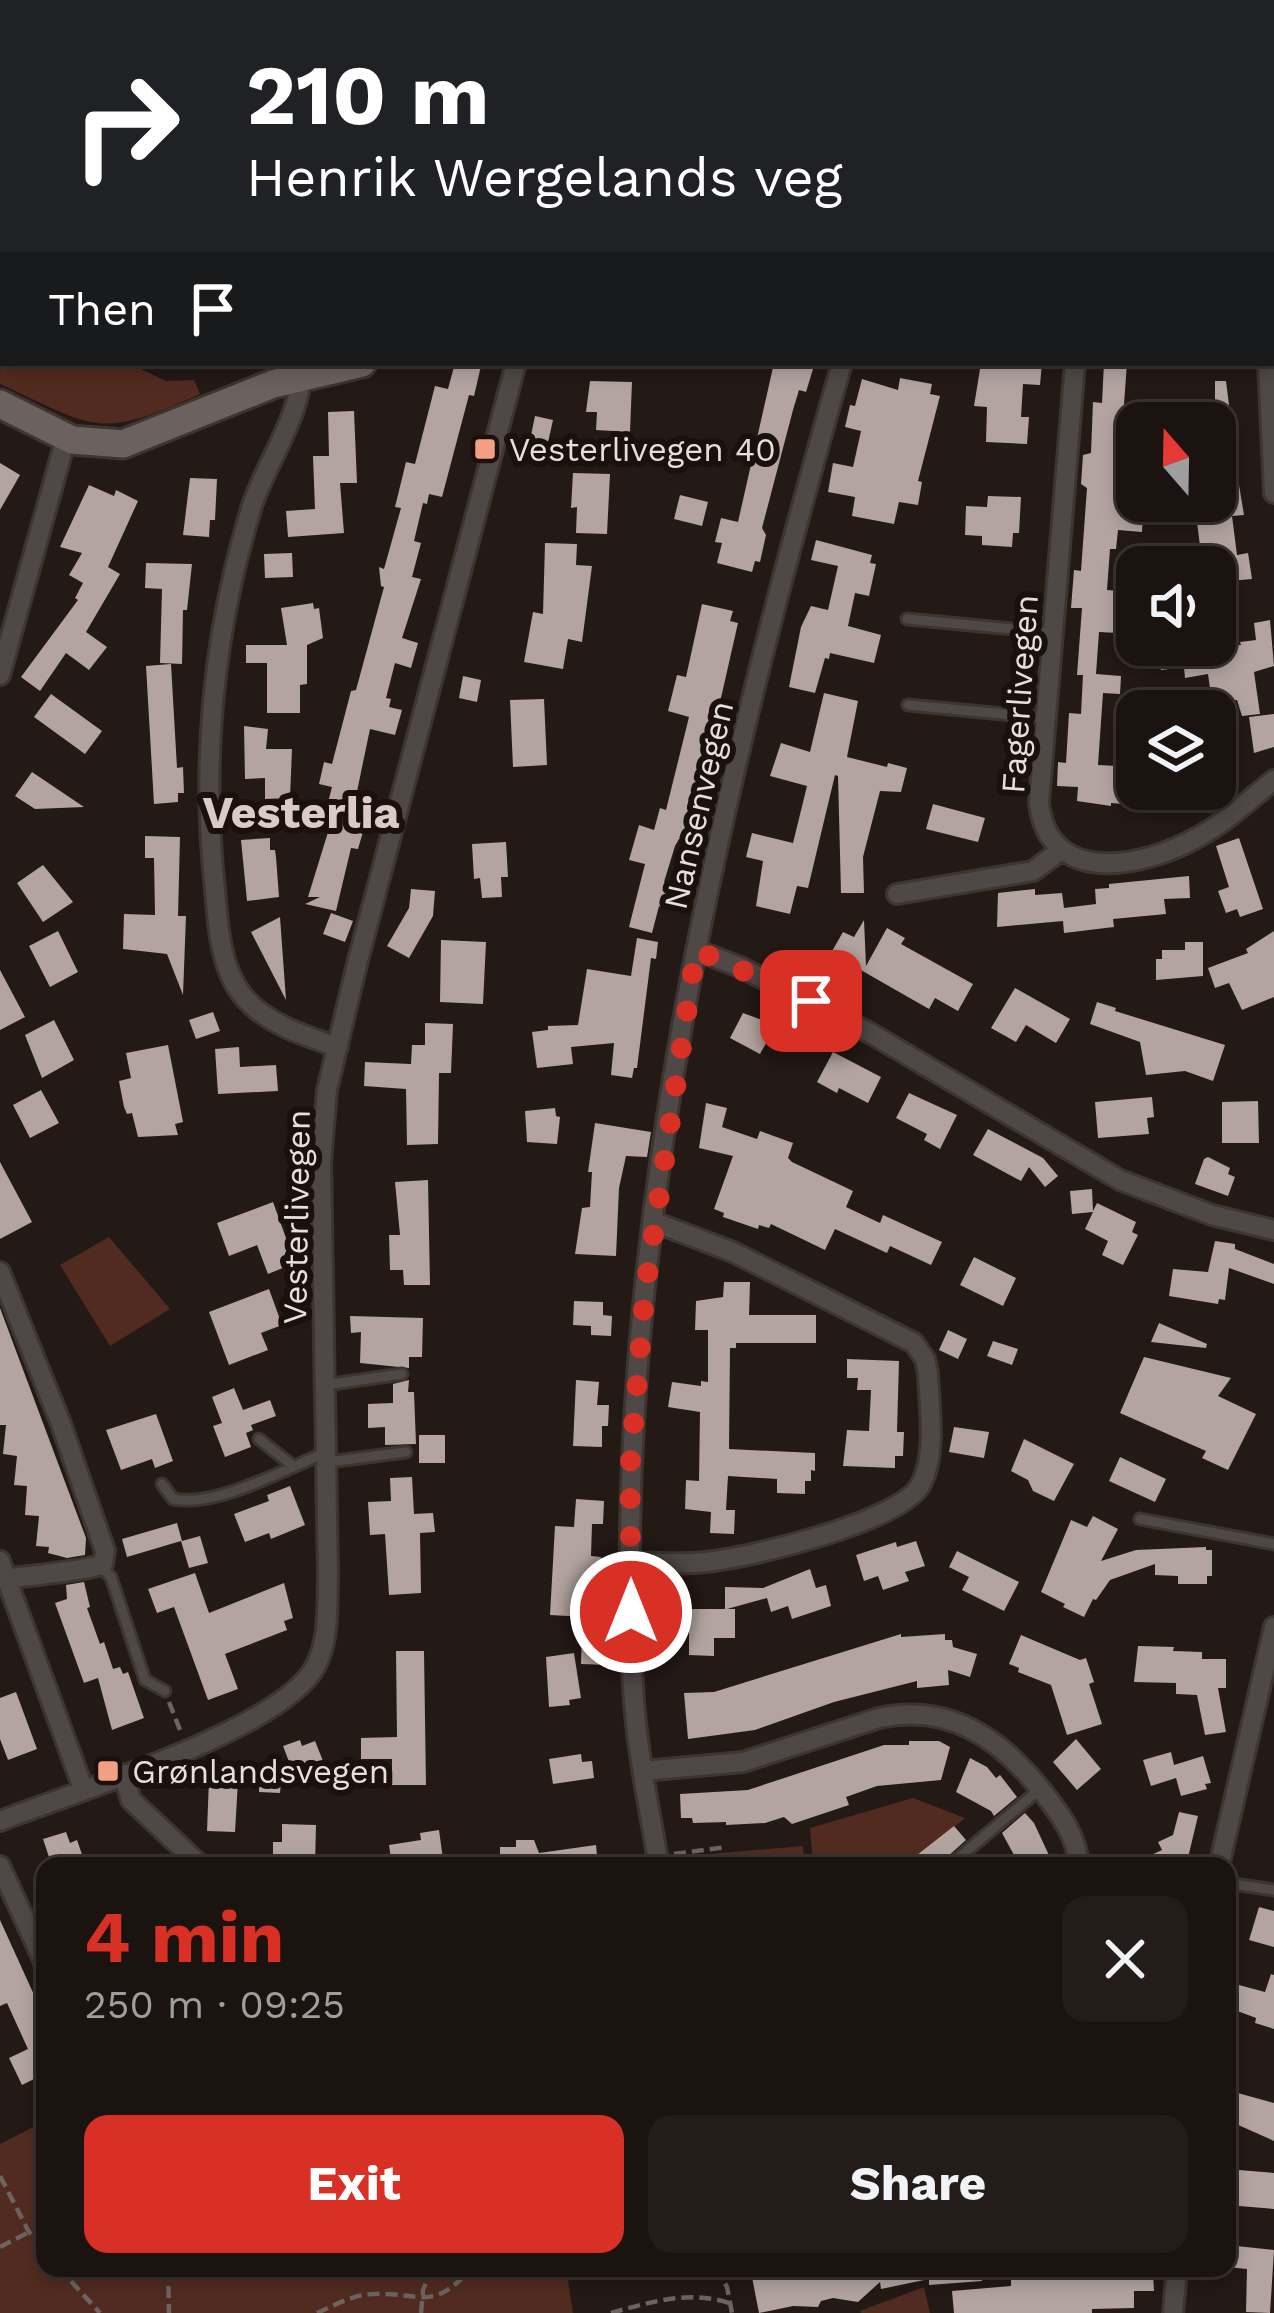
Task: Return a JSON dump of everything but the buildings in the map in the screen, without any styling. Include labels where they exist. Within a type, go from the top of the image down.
[{"type":"street","points":[[0,404],[66,438],[97,445],[134,442],[302,369],[332,366]]},
{"type":"street","name":"Vesterlivegen","points":[[0,1821],[249,1721],[288,1696],[314,1669],[327,1618],[322,1127],[357,964],[515,366]]},
{"type":"street","name":"Nansenvegen","points":[[657,1857],[633,1688],[630,1467],[654,1222],[696,950],[744,738],[841,366]]},
{"type":"street","name":"Fagerlivegen","points":[[1060,851],[1040,816],[1075,366]]},
{"type":"street","points":[[1268,366],[1274,493]]},
{"type":"street","points":[[302,369],[293,410],[254,500],[233,572],[217,659],[208,800],[221,940],[236,986],[254,1008],[288,1028],[338,1047]]},
{"type":"street","points":[[0,675],[66,438]]},
{"type":"street","points":[[897,894],[1033,871],[1060,851],[1076,859],[1114,862],[1171,850],[1222,822],[1274,780]]},
{"type":"street","points":[[696,950],[850,1022],[1120,1180],[1212,1215],[1274,1230]]},
{"type":"street","points":[[632,1563],[746,1556],[858,1523],[893,1509],[915,1493],[928,1462],[928,1373],[925,1358],[914,1343],[733,1252],[654,1222]]},
{"type":"street","points":[[0,1272],[105,1551],[101,1567],[3,1570],[83,1788]]},
{"type":"street","points":[[1222,1857],[1274,1628]]},
{"type":"street","points":[[643,1771],[743,1762],[879,1718],[925,1714],[964,1724],[1011,1755],[1070,1832],[1077,1857]]},
{"type":"street","points":[[123,1774],[131,1800],[191,1857]]},
{"type":"street","points":[[0,1867],[36,1945]]},
{"type":"street","points":[[1173,2313],[1177,2277]]},
{"type":"lane","points":[[907,619],[1054,633]]},
{"type":"lane","points":[[908,705],[1046,718]]},
{"type":"lane","points":[[326,1385],[402,1374]]},
{"type":"lane","points":[[259,1439],[293,1466]]},
{"type":"lane","points":[[161,1484],[173,1499],[186,1502],[221,1495],[326,1457],[406,1452]]},
{"type":"lane","points":[[1140,1519],[1274,1544]]},
{"type":"lane","points":[[101,1567],[111,1577],[145,1680],[165,1690]]},
{"type":"lane","points":[[960,1857],[1040,1789]]},
{"type":"lane","points":[[1236,1884],[1274,1890]]},
{"type":"path","points":[[165,1690],[186,1748]]},
{"type":"path","points":[[678,1857],[728,1847]]},
{"type":"path","points":[[0,2176],[36,2240]]},
{"type":"path","points":[[0,2247],[29,2232]]},
{"type":"path","points":[[67,2277],[100,2313]]},
{"type":"path","points":[[168,2277],[169,2313]]},
{"type":"path","points":[[421,2313],[429,2277]]},
{"type":"path","points":[[317,2313],[369,2293],[420,2302],[442,2293],[461,2277]]},
{"type":"path","points":[[721,2277],[732,2313]]},
{"type":"path","points":[[611,2313],[692,2296],[729,2303]]},
{"type":"shaded area","points":[[0,366],[134,366],[166,381],[194,380],[200,394],[140,418],[98,423],[58,411],[0,384]]},
{"type":"shaded area","points":[[109,1237],[170,1309],[110,1346],[60,1265]]},
{"type":"shaded area","points":[[913,1798],[965,1818],[917,1857],[812,1857],[810,1828]]},
{"type":"shaded area","points":[[803,1846],[804,1857],[698,1857]]},
{"type":"shaded area","points":[[36,2126],[36,2277],[567,2277],[573,2313],[0,2313],[0,2144]]},
{"type":"shaded area","points":[[924,2287],[930,2313],[860,2311]]},
{"type":"place","name":"Vesterlivegen 40","points":[[485,449]]},
{"type":"place","name":"Grønlandsvegen","points":[[108,1771]]},
{"type":"district","name":"Vesterlia","points":[[301,812]]},
{"type":"route","points":[[631,1612],[630,1467],[645,1292],[696,950],[811,1001]]}]
